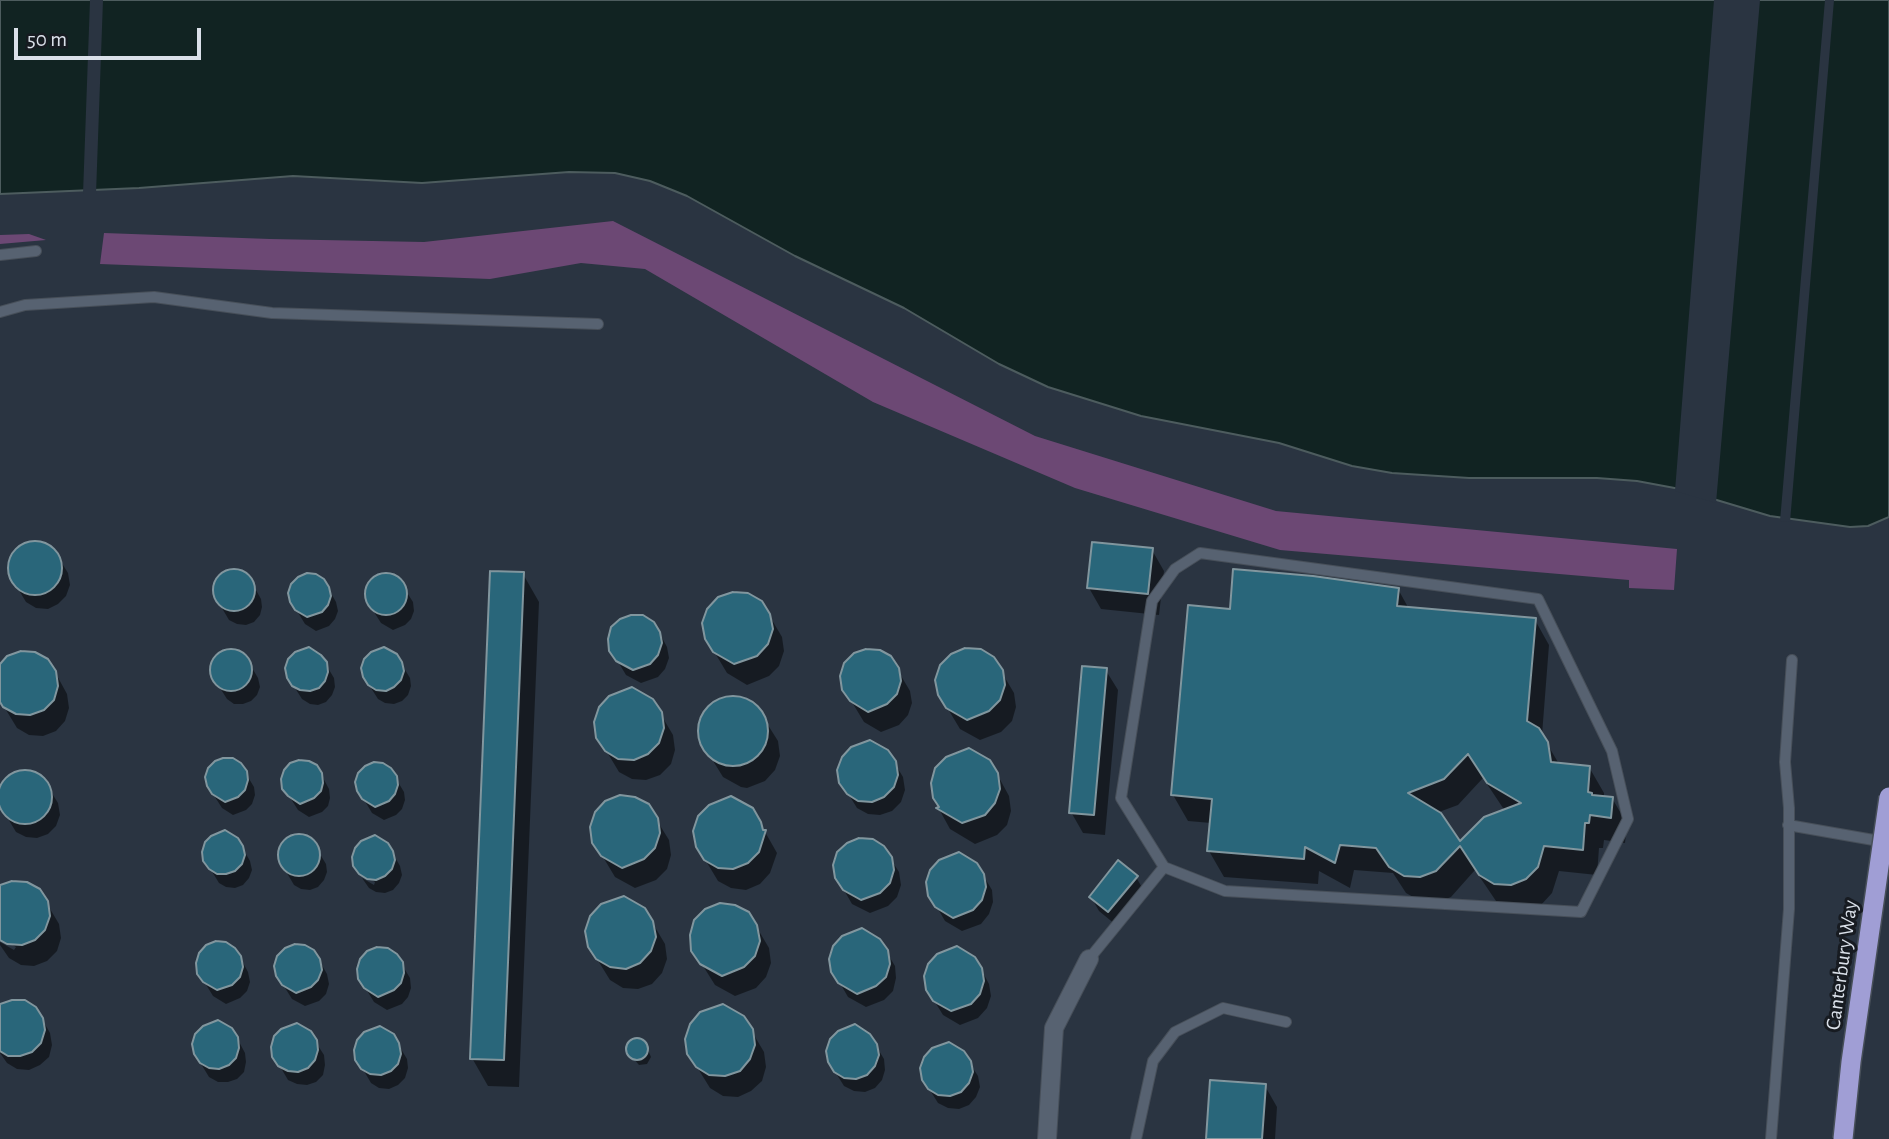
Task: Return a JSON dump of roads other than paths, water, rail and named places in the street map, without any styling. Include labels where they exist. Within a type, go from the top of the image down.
[{"type":"highway","name":"Canterbury Way","points":[[1843,1139],[1851,1062],[1889,797]]},
{"type":"street","points":[[1047,1139],[1054,1028],[1089,960]]},
{"type":"lane","points":[[0,255],[36,251]]},
{"type":"lane","points":[[0,312],[25,305],[155,297],[272,313],[598,324]]},
{"type":"lane","points":[[1200,553],[1538,599],[1612,751],[1628,819],[1581,912],[1225,891],[1164,867],[1121,798],[1152,601],[1175,569],[1200,553]]},
{"type":"lane","points":[[1771,1139],[1789,909],[1785,762],[1792,660]]},
{"type":"lane","points":[[1788,825],[1889,843]]},
{"type":"lane","points":[[1089,960],[1164,867]]},
{"type":"lane","points":[[1136,1139],[1153,1061],[1175,1032],[1223,1008],[1286,1022]]}]
